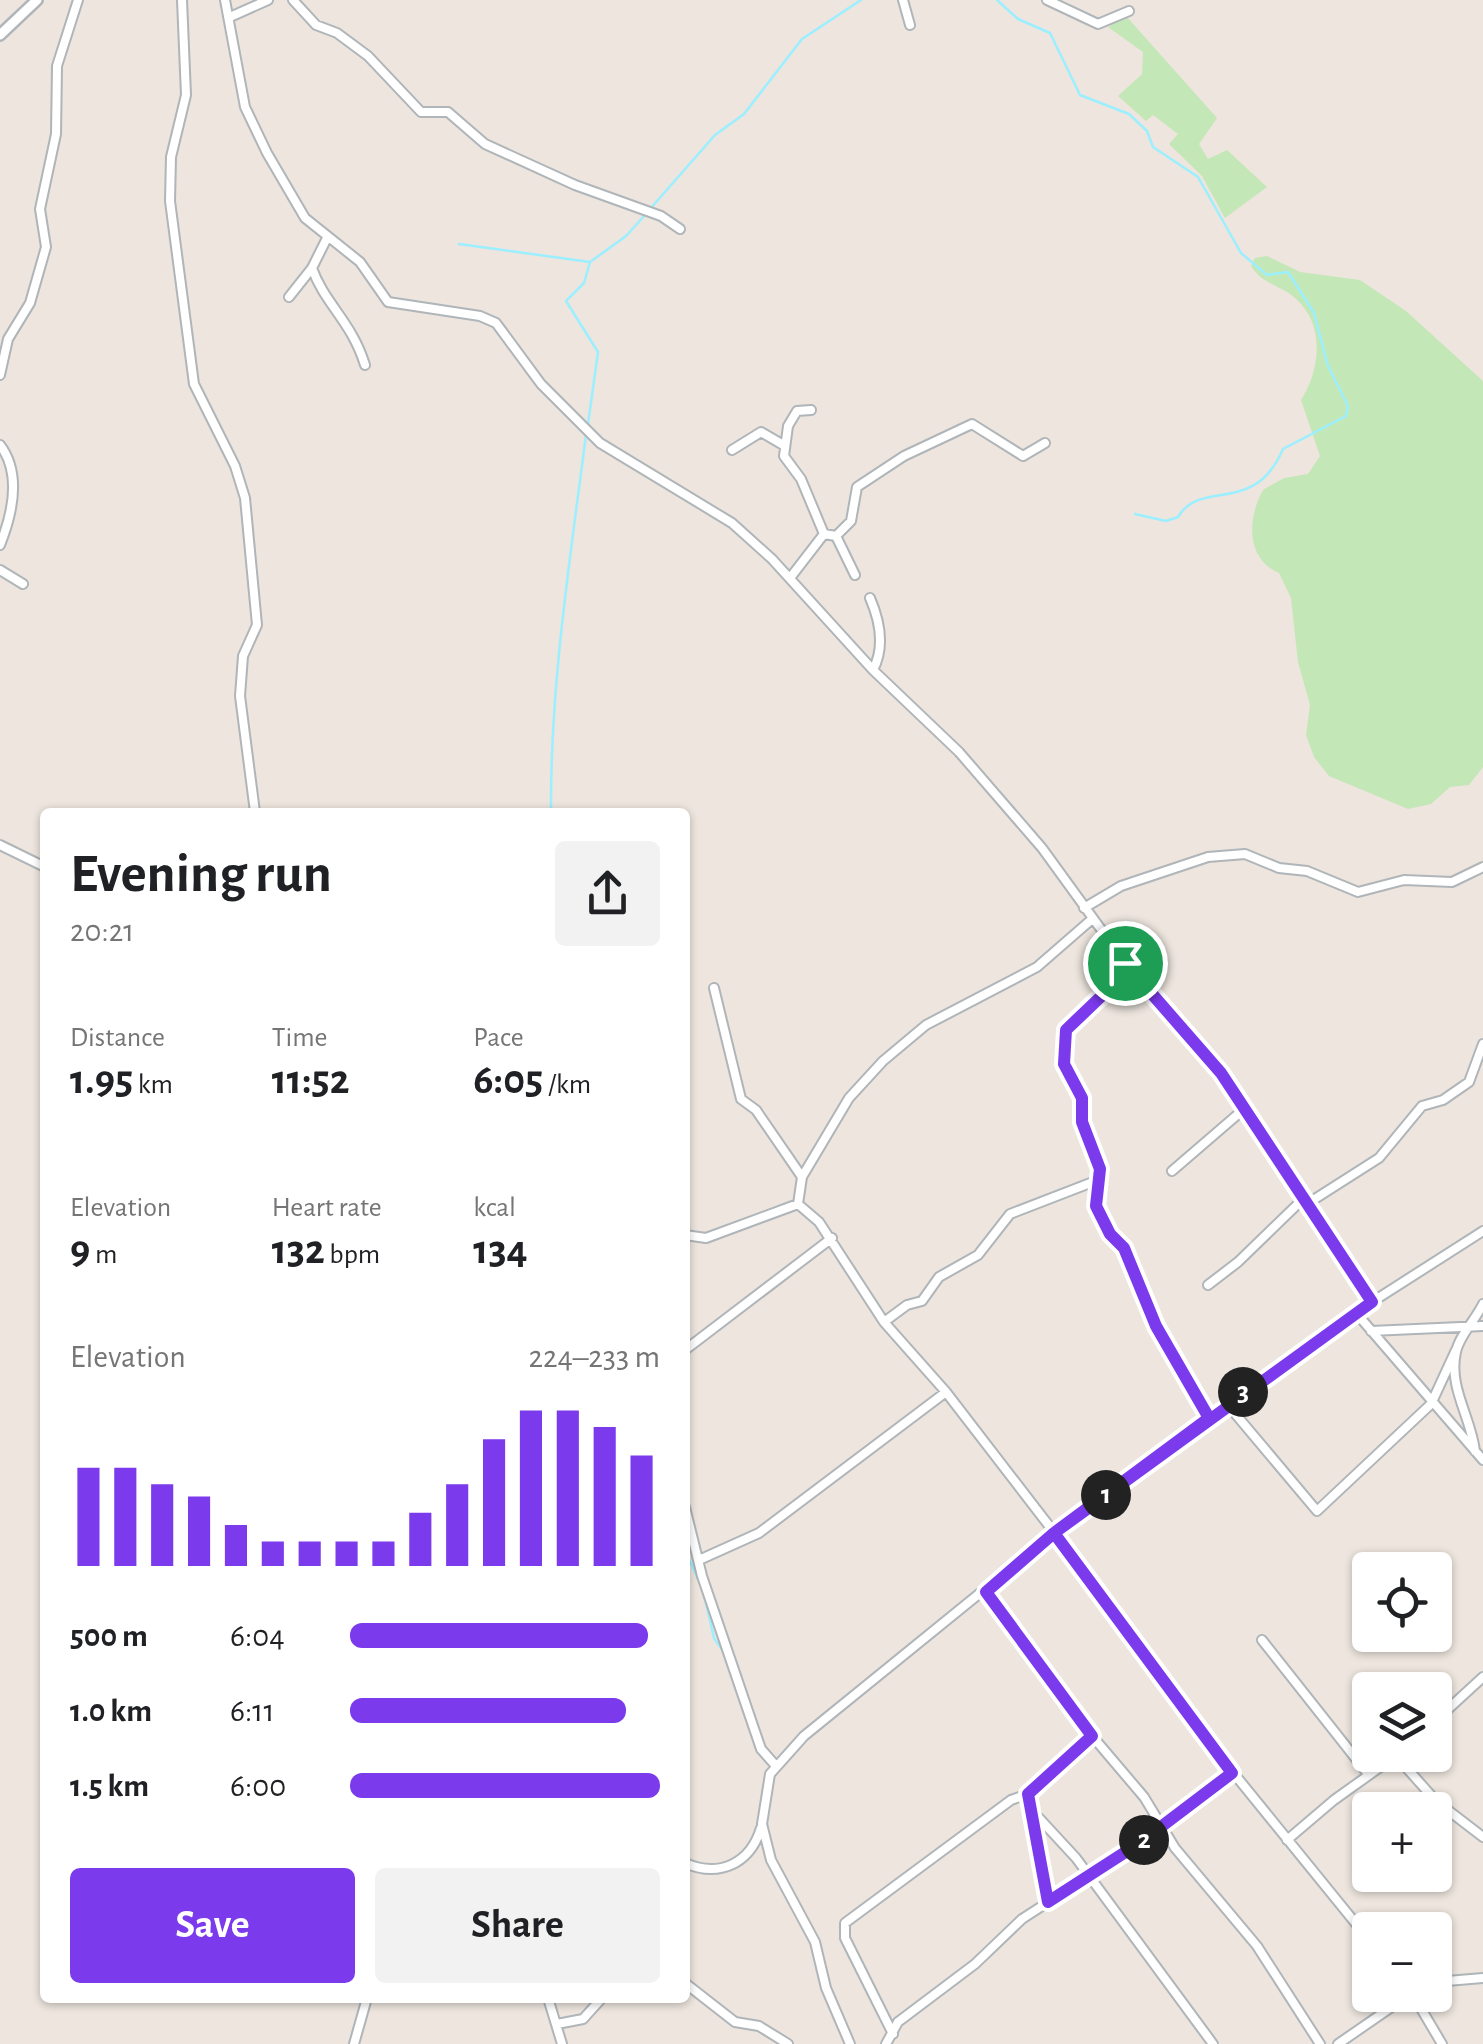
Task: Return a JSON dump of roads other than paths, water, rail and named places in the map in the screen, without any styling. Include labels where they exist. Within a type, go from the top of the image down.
[{"type":"street","points":[[0,36],[38,0]]},
{"type":"street","points":[[0,375],[8,340],[30,302],[46,248],[40,210],[56,134],[58,66],[78,0]]},
{"type":"street","points":[[182,0],[186,95],[171,158],[170,201],[194,384],[236,466],[245,498],[257,625],[244,656],[240,696],[254,808]]},
{"type":"street","points":[[225,0],[245,108],[305,218],[360,262],[388,302],[480,316],[496,323],[542,384],[600,443],[732,522],[790,578],[874,670],[959,752],[1042,848],[1125,963],[1194,1038],[1372,1302]]},
{"type":"street","points":[[230,18],[268,0]]},
{"type":"street","points":[[293,0],[316,24],[368,56],[421,112],[448,112],[485,144],[575,185],[661,216],[680,229]]},
{"type":"street","points":[[904,0],[910,25]]},
{"type":"street","points":[[1048,0],[1098,24],[1129,11]]},
{"type":"street","points":[[289,296],[301,276],[312,268],[326,238]]},
{"type":"street","points":[[312,268],[318,284],[352,328],[365,366]]},
{"type":"street","points":[[811,410],[798,410],[791,417],[786,460],[801,479],[824,534]]},
{"type":"street","points":[[836,536],[851,521],[858,488],[866,479],[966,424],[1023,456],[1045,442]]},
{"type":"street","points":[[732,450],[760,432],[785,446]]},
{"type":"street","points":[[0,445],[10,463],[14,510],[0,546]]},
{"type":"street","points":[[790,578],[824,534]]},
{"type":"street","points":[[824,534],[836,536]]},
{"type":"street","points":[[836,536],[856,574]]},
{"type":"street","points":[[0,570],[24,584]]},
{"type":"street","points":[[870,598],[880,631],[879,658],[874,670]]},
{"type":"street","points":[[0,845],[40,865]]},
{"type":"street","points":[[1084,908],[1121,886],[1208,856],[1245,854],[1280,868],[1306,871],[1358,892],[1404,880],[1452,882],[1483,867]]},
{"type":"street","points":[[798,1204],[802,1177],[849,1098],[883,1061],[926,1025],[1037,966],[1091,920]]},
{"type":"street","points":[[1125,963],[1112,986],[1066,1030],[1064,1064],[1082,1098],[1082,1122],[1095,1150],[1096,1206],[1103,1222],[1124,1248],[1156,1326],[1209,1418]]},
{"type":"street","points":[[714,988],[740,1098],[756,1110],[802,1177]]},
{"type":"street","points":[[1208,1285],[1306,1200],[1379,1158],[1422,1106],[1443,1100],[1469,1082],[1483,1044]]},
{"type":"street","points":[[1172,1171],[1244,1108]]},
{"type":"street","points":[[884,1322],[907,1305],[922,1302],[939,1277],[978,1255],[1010,1214],[1098,1180]]},
{"type":"street","points":[[798,1204],[832,1238],[884,1322],[946,1392],[1232,1773],[1352,1919]]},
{"type":"street","points":[[690,1239],[723,1233],[798,1204]]},
{"type":"street","points":[[850,2044],[826,1988],[815,1942],[772,1860],[762,1824],[763,1797],[776,1766],[804,1736],[862,1687],[986,1592],[1054,1533],[1227,1404],[1372,1302],[1483,1231]]},
{"type":"street","points":[[690,1346],[832,1238]]},
{"type":"street","points":[[1227,1404],[1317,1511],[1431,1404],[1456,1350],[1478,1326],[1483,1304]]},
{"type":"street","points":[[1357,1314],[1483,1460]]},
{"type":"street","points":[[1371,1331],[1478,1326]]},
{"type":"street","points":[[1456,1350],[1456,1388],[1472,1429],[1475,1452]]},
{"type":"street","points":[[699,1560],[760,1533],[946,1392]]},
{"type":"street","points":[[1472,1429],[1483,1419]]},
{"type":"street","points":[[690,1526],[761,1750],[776,1766]]},
{"type":"street","points":[[986,1592],[1092,1736],[1144,1797],[1160,1825],[1257,1946],[1320,2044]]},
{"type":"street","points":[[1262,1640],[1271,1658],[1368,1774]]},
{"type":"street","points":[[1452,1705],[1483,1677]]},
{"type":"street","points":[[893,2034],[845,1938],[845,1923],[1011,1800],[1028,1794],[1092,1736]]},
{"type":"street","points":[[1287,1840],[1371,1772]]},
{"type":"street","points":[[1410,1772],[1436,1801],[1483,1838]]},
{"type":"street","points":[[886,2044],[898,2022],[1048,1902],[1232,1773]]},
{"type":"street","points":[[1028,1794],[1048,1902]]},
{"type":"street","points":[[1027,1805],[1068,1849],[1213,2044]]},
{"type":"street","points":[[690,1865],[712,1872],[734,1864],[750,1854],[762,1824]]},
{"type":"street","points":[[1452,1981],[1483,1978]]},
{"type":"street","points":[[690,1986],[735,2022],[759,2026],[788,2044]]},
{"type":"street","points":[[354,2044],[366,2003]]},
{"type":"street","points":[[550,2003],[562,2044]]},
{"type":"street","points":[[557,2024],[584,2019],[598,2003]]},
{"type":"street","points":[[1338,2044],[1386,2012]]},
{"type":"street","points":[[1422,2012],[1442,2044]]},
{"type":"waterway","points":[[650,209],[715,135],[744,114],[802,39],[861,0]]},
{"type":"waterway","points":[[997,0],[1018,19],[1050,33],[1080,95],[1129,114],[1147,131],[1153,147],[1198,177],[1241,253],[1267,275],[1288,272],[1314,313],[1328,366],[1348,406],[1346,416],[1283,449],[1258,483],[1200,499],[1178,517],[1166,521],[1135,514]]},
{"type":"waterway","points":[[588,424],[598,352],[566,301],[584,283],[590,262],[626,236],[645,215]]},
{"type":"waterway","points":[[459,244],[590,262]]},
{"type":"waterway","points":[[551,808],[557,670],[586,435]]},
{"type":"waterway","points":[[690,1561],[703,1590],[714,1638],[725,1654]]},
{"type":"waterway","points":[[750,1728],[754,1741]]}]
